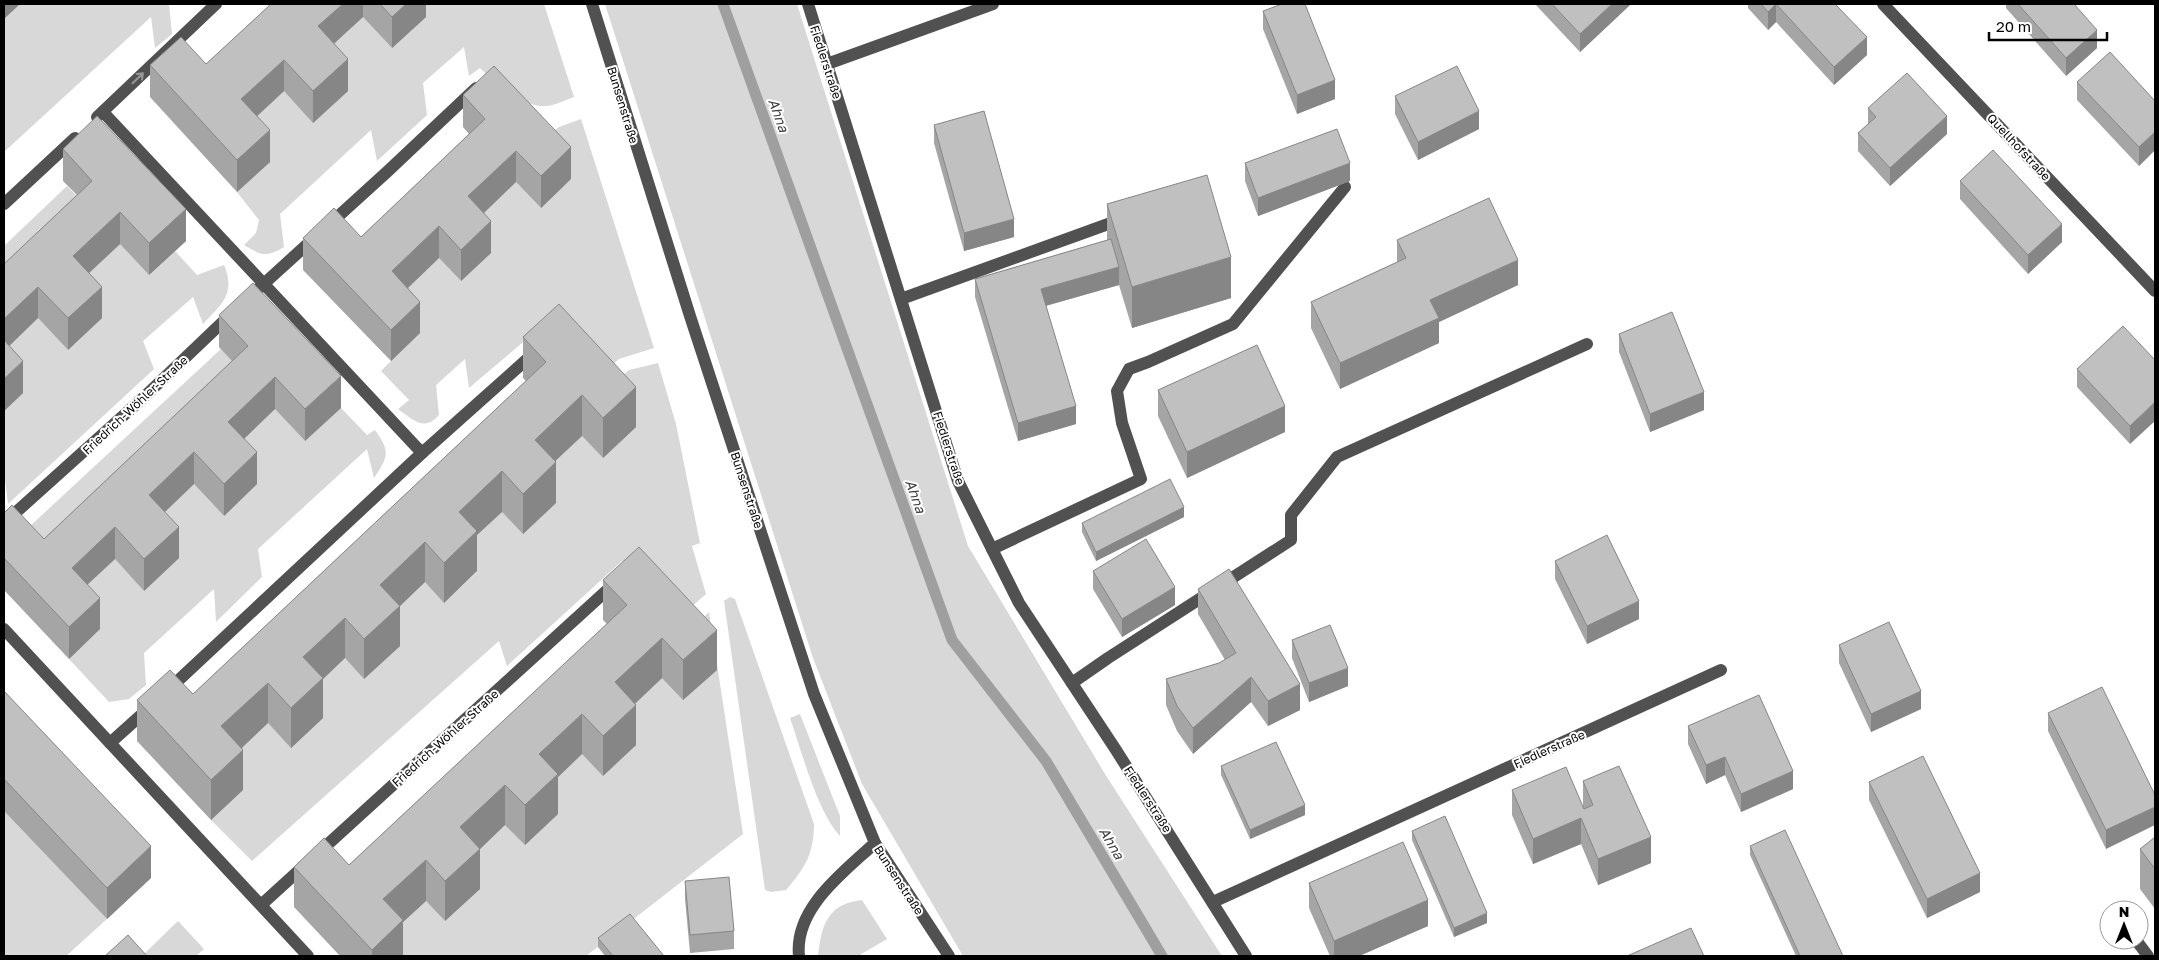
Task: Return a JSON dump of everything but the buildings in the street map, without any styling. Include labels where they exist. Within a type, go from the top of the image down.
[{"type":"street","points":[[4,204],[216,4]]},
{"type":"street","name":"Bunsenstraße","points":[[592,4],[690,316],[814,694],[875,843],[949,956]]},
{"type":"street","name":"Fiedlerstraße","points":[[808,4],[958,481],[1019,603],[1246,956]]},
{"type":"street","points":[[827,64],[994,4]]},
{"type":"street","name":"Quellhofstraße","points":[[1883,4],[2155,291]]},
{"type":"street","name":"Friedrich-Wöhler-Straße","points":[[4,523],[143,398],[264,283],[388,171],[485,79]]},
{"type":"street","points":[[103,112],[422,453]]},
{"type":"street","points":[[992,549],[1141,479],[1122,422],[1117,391],[1129,368],[1148,362],[1233,324],[1345,187]]},
{"type":"street","points":[[901,299],[1135,215]]},
{"type":"street","points":[[1072,683],[1291,540],[1291,515],[1337,457],[1587,344]]},
{"type":"street","points":[[110,743],[422,453],[543,346]]},
{"type":"street","name":"Friedrich-Wöhler-Straße","points":[[261,905],[621,578]]},
{"type":"street","points":[[4,629],[308,956]]},
{"type":"street","name":"Fiedlerstraße","points":[[1213,902],[1721,670]]},
{"type":"street","points":[[799,956],[798,949],[803,925],[813,906],[831,884],[875,843]]},
{"type":"shaded area","points":[[19,4],[169,4],[172,34],[155,48],[151,17],[4,152],[4,18]]},
{"type":"shaded area","points":[[414,4],[544,4],[574,97],[547,106],[538,106],[519,99],[493,81],[480,68],[469,76],[464,47],[423,83],[427,115],[377,161],[371,130],[280,214],[284,247],[273,253],[264,254],[244,245],[256,233],[259,220],[237,192],[269,162],[241,131],[363,17],[392,48]]},
{"type":"shaded area","points":[[605,4],[797,4],[968,546],[1105,774],[1222,956],[963,956],[862,784],[813,658]]},
{"type":"shaded area","points":[[581,119],[654,348],[619,359],[603,374],[542,326],[469,388],[465,359],[436,385],[439,415],[429,423],[414,420],[398,409],[409,400],[381,371],[391,361],[392,303],[439,258],[461,281],[468,228],[516,182],[541,208],[571,179],[538,143],[559,127]]},
{"type":"shaded area","points":[[67,186],[92,212],[4,296],[4,246]]},
{"type":"shaded area","points":[[120,244],[149,275],[175,251],[197,275],[224,265],[228,284],[225,298],[203,324],[193,297],[143,341],[154,369],[8,504],[4,471],[4,351],[38,318],[68,350],[101,319],[73,288]]},
{"type":"shaded area","points":[[221,349],[248,378],[44,571],[15,540]]},
{"type":"shaded area","points":[[658,363],[676,424],[700,543],[692,546],[706,594],[682,615],[622,561],[507,666],[499,641],[252,861],[211,820],[243,790],[221,767],[268,723],[291,747],[322,718],[303,697],[345,658],[365,679],[380,625],[425,582],[445,602],[477,572],[459,552],[502,512],[523,533],[556,503],[535,480],[582,436],[603,458],[603,391],[629,370]]},
{"type":"shaded area","points":[[341,408],[367,435],[375,430],[383,443],[386,454],[385,459],[374,478],[367,449],[258,549],[262,577],[216,622],[214,589],[144,653],[146,685],[129,699],[109,702],[69,659],[100,629],[72,599],[115,559],[145,591],[149,527],[194,484],[224,516],[257,484],[228,454],[275,409],[305,441]]},
{"type":"shaded area","points":[[730,597],[735,599],[814,824],[814,834],[807,860],[786,890],[771,892],[765,890],[724,601]]},
{"type":"shaded area","points":[[709,612],[743,834],[586,956],[399,956],[383,940],[426,901],[445,921],[480,889],[460,867],[582,754],[604,776],[615,722],[685,635]]},
{"type":"shaded area","points":[[800,714],[840,816],[840,836],[824,812],[805,764],[790,718]]},
{"type":"shaded area","points":[[4,811],[107,919],[66,956],[4,956]]},
{"type":"shaded area","points":[[862,900],[887,939],[858,956],[818,956],[824,927],[831,914],[843,905]]},
{"type":"shaded area","points":[[178,921],[204,949],[196,956],[142,956]]},
{"type":"waterway","name":"Ahna","points":[[723,4],[952,640],[1046,761],[1162,956]]}]
